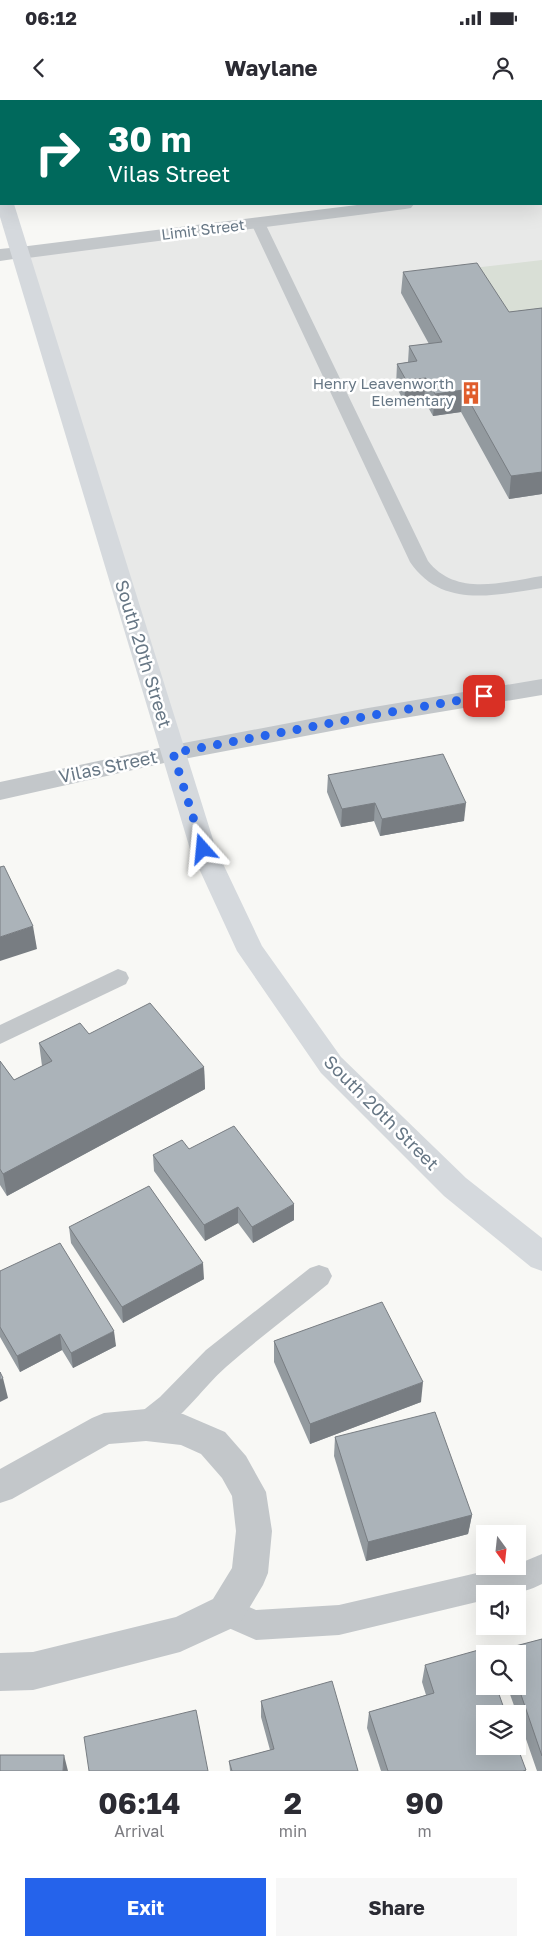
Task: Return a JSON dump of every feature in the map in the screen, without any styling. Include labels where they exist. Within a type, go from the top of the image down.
[{"type":"main road","name":"South 20th Street","points":[[5,205],[10,254],[203,849],[250,951],[331,1065],[455,1187],[542,1257]]},
{"type":"street","name":"Limit Street","points":[[10,254],[397,205]]},
{"type":"street","name":"Vilas Street","points":[[0,791],[173,753],[368,716],[542,687]]},
{"type":"street","points":[[0,1487],[104,1428],[146,1425],[183,1430],[213,1443],[234,1467],[249,1492],[254,1531],[250,1573],[226,1612],[180,1634],[33,1671],[0,1672]]},
{"type":"lane","points":[[258,222],[419,562],[431,576],[444,583],[465,589],[482,590],[542,582]]},
{"type":"lane","points":[[0,1035],[118,978]]},
{"type":"lane","points":[[146,1425],[170,1406],[216,1359],[320,1276]]},
{"type":"lane","points":[[226,1612],[256,1625],[339,1620],[527,1576],[542,1568]]},
{"type":"shaded area","points":[[397,205],[542,205],[542,687],[173,753],[20,253]]},
{"type":"shaded area","points":[[542,260],[542,330],[507,334],[464,269]]},
{"type":"building","name":"Henry Leavenworth Elementary","points":[[477,263],[509,312],[542,308],[542,472],[511,476],[463,390],[435,394],[426,378],[406,380],[397,364],[417,361],[409,346],[442,342],[403,272]]},
{"type":"building","points":[[443,754],[466,803],[382,819],[375,803],[342,809],[328,775]]},
{"type":"building","points":[[4,866],[33,926],[0,937],[0,867]]},
{"type":"building","points":[[150,1003],[204,1067],[3,1174],[0,1169],[0,1061],[14,1080],[52,1061],[39,1043],[80,1023],[89,1034]]},
{"type":"building","points":[[234,1126],[294,1204],[252,1227],[238,1207],[204,1225],[153,1155],[182,1140],[189,1149]]},
{"type":"building","points":[[149,1186],[203,1263],[122,1307],[69,1227]]},
{"type":"building","points":[[60,1243],[114,1331],[71,1353],[60,1334],[17,1356],[0,1327],[0,1271]]},
{"type":"building","points":[[382,1302],[423,1382],[310,1424],[274,1341]]},
{"type":"building","points":[[435,1412],[472,1515],[368,1542],[335,1437]]},
{"type":"building","points":[[542,1639],[542,1756],[521,1695],[526,1695],[526,1645],[519,1645]]},
{"type":"building","points":[[476,1651],[476,1695],[499,1695],[503,1705],[476,1705],[476,1755],[520,1755],[526,1770],[388,1771],[369,1712],[434,1693],[425,1665]]},
{"type":"building","points":[[332,1681],[358,1771],[232,1771],[229,1761],[274,1749],[261,1701]]},
{"type":"building","points":[[196,1710],[208,1771],[89,1771],[84,1737]]},
{"type":"building","points":[[0,1755],[64,1755],[63,1771],[0,1771]]},
{"type":"place","name":"Henry Leavenworth Elementary","points":[[471,393]]},
{"type":"route","points":[[203,849],[173,753],[484,696]]}]
